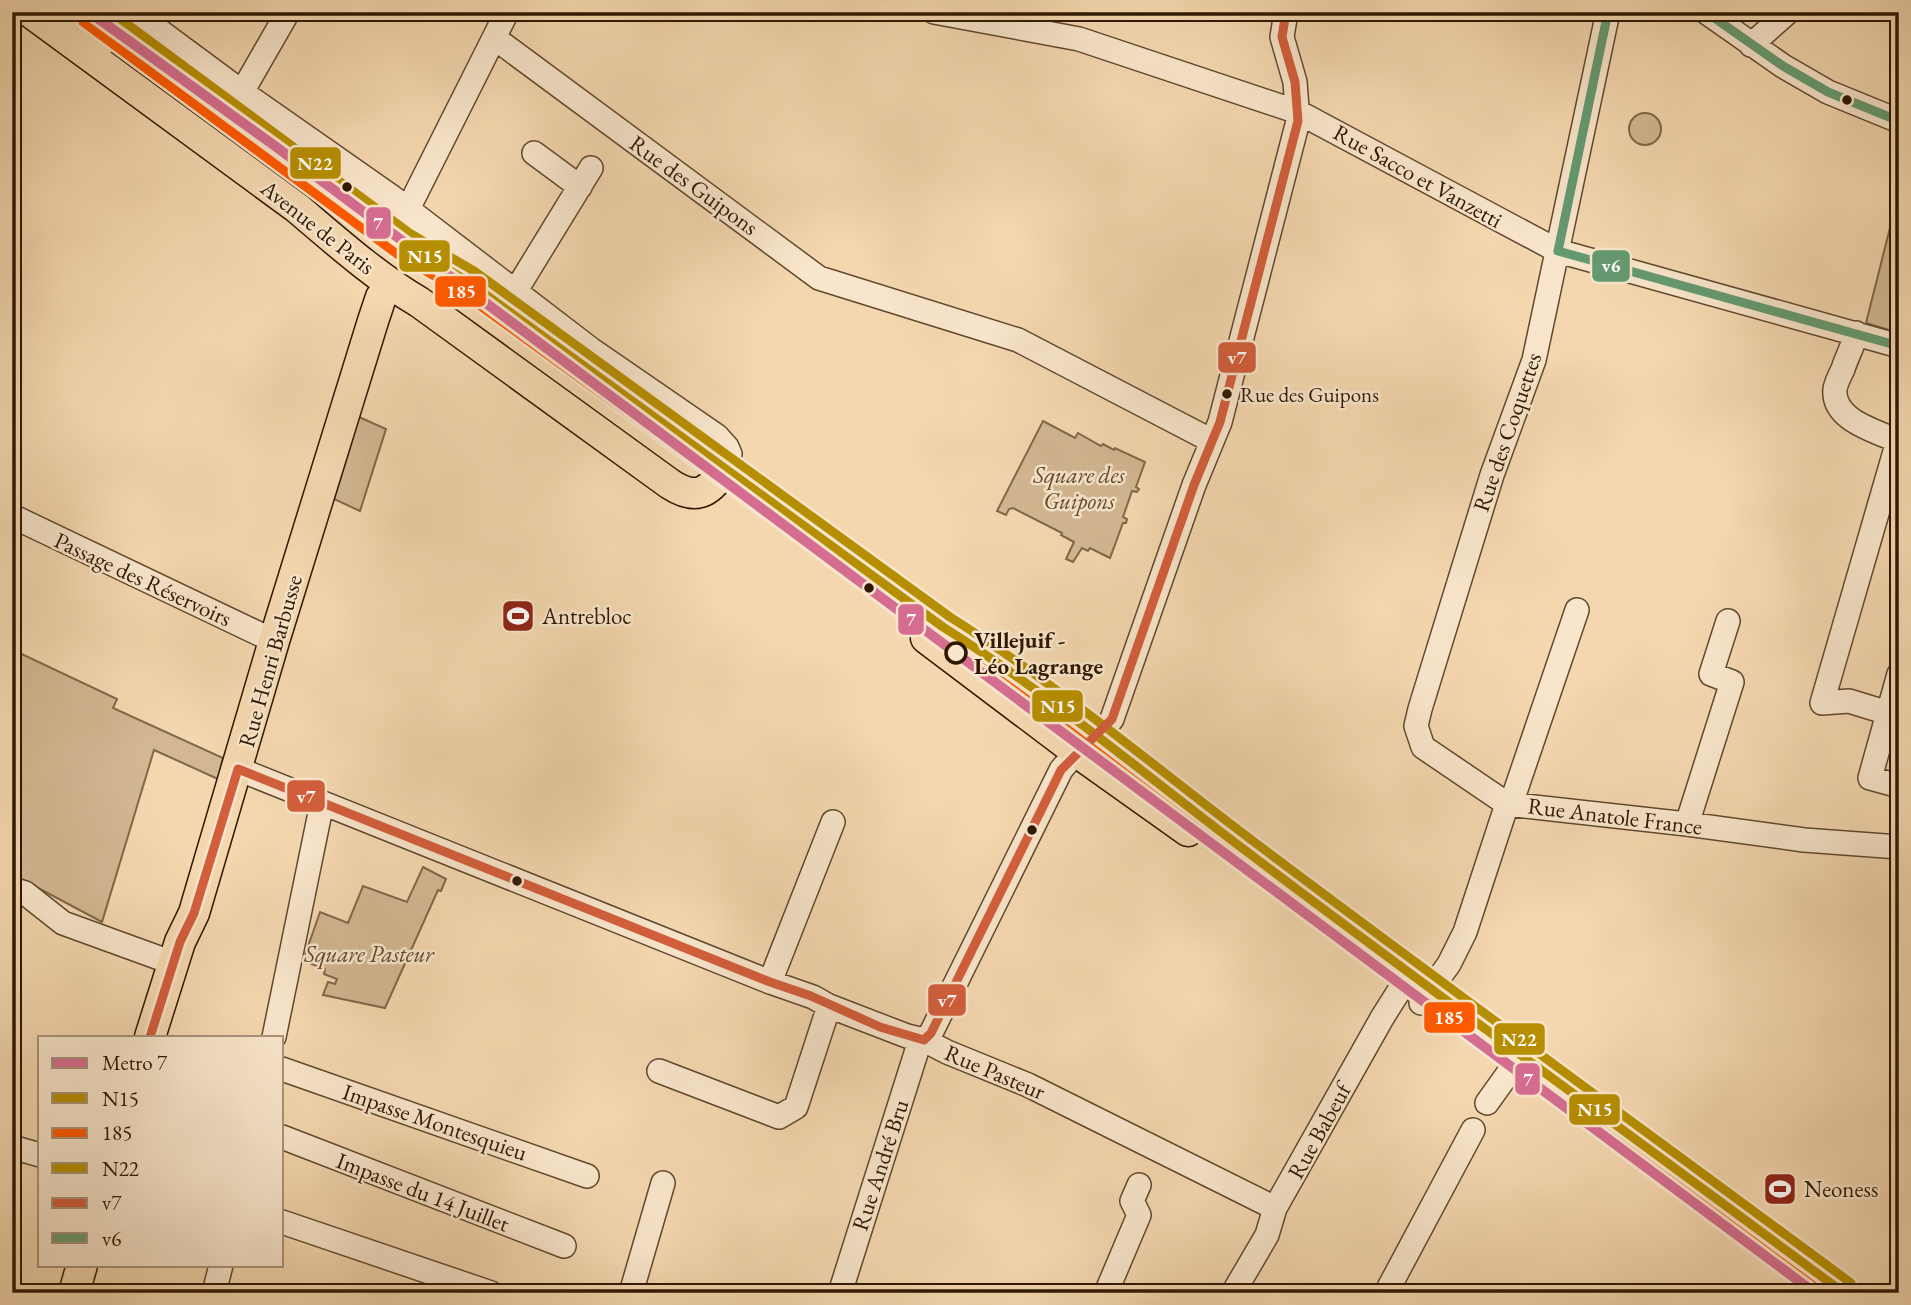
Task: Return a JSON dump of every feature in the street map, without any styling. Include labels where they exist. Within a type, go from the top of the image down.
[{"type":"main road","name":"Avenue de Paris","points":[[30,12],[297,208],[323,233],[391,285],[419,302],[680,490],[693,494],[701,492],[720,477]]},
{"type":"main road","name":"Avenue de Paris","points":[[65,12],[368,236],[465,297],[720,477]]},
{"type":"main road","name":"Avenue de Paris","points":[[90,12],[348,205],[404,244],[467,281],[720,477],[838,573],[1241,847],[1420,988]]},
{"type":"main road","name":"Rue Henri Barbusse","points":[[150,1036],[173,964],[194,913],[274,641],[373,321],[382,297],[391,285]]},
{"type":"main road","points":[[1420,988],[1512,1068],[1782,1269],[1808,1293]]},
{"type":"main road","points":[[1420,988],[1844,1293]]},
{"type":"main road","points":[[74,1293],[82,1266]]},
{"type":"street","points":[[134,12],[408,209],[592,350],[717,436],[730,454],[720,477]]},
{"type":"street","points":[[242,92],[288,12]]},
{"type":"street","points":[[408,209],[507,12]]},
{"type":"street","name":"Rue Sacco et Vanzetti","points":[[933,12],[1079,38],[1298,112],[1558,251],[1899,346]]},
{"type":"street","name":"Rue André Bru","points":[[840,1293],[917,1050],[930,1033],[1061,770],[1107,725],[1118,706],[1220,422],[1298,121],[1294,82],[1282,37],[1286,12]]},
{"type":"street","name":"Rue des Coquettes","points":[[1509,804],[1423,747],[1416,726],[1488,488],[1534,360],[1608,12]]},
{"type":"street","points":[[1706,12],[1783,66],[1828,92],[1899,121]]},
{"type":"street","points":[[1751,45],[1788,12]]},
{"type":"street","name":"Rue des Guipons","points":[[494,40],[819,278],[1018,340],[1212,441]]},
{"type":"street","points":[[515,292],[585,178],[534,153]]},
{"type":"street","points":[[1858,334],[1835,389],[1838,404],[1847,417],[1898,441],[1822,703],[1849,701],[1888,713]]},
{"type":"street","name":"Passage des Réservoirs","points":[[12,516],[274,641]]},
{"type":"street","points":[[1509,804],[1577,610]]},
{"type":"street","points":[[1687,824],[1732,681],[1712,674],[1728,621]]},
{"type":"street","points":[[1899,674],[1870,778],[1899,786]]},
{"type":"street","name":"Rue Pasteur","points":[[238,769],[813,997],[829,1006],[924,1040],[1028,1085],[1275,1208]]},
{"type":"street","points":[[274,1036],[322,803]]},
{"type":"street","name":"Rue Anatole France","points":[[1420,988],[1449,964],[1465,932],[1509,804],[1804,840],[1899,847]]},
{"type":"street","points":[[770,982],[833,822]]},
{"type":"street","points":[[12,889],[25,893],[63,923],[173,964]]},
{"type":"street","name":"Rue Babeuf","points":[[1233,1293],[1267,1235],[1275,1208],[1420,988]]},
{"type":"street","points":[[659,1071],[779,1117],[796,1107],[829,1006]]},
{"type":"street","points":[[1487,1103],[1512,1068]]},
{"type":"street","name":"Impasse Montesquieu","points":[[284,1070],[587,1176]]},
{"type":"street","points":[[1386,1293],[1473,1130]]},
{"type":"street","name":"Impasse du 14 Juillet","points":[[284,1138],[564,1247]]},
{"type":"street","points":[[12,1147],[38,1155]]},
{"type":"street","points":[[631,1293],[663,1183]]},
{"type":"street","points":[[1106,1293],[1139,1215],[1132,1201],[1139,1185]]},
{"type":"street","points":[[284,1223],[491,1293]]},
{"type":"street","points":[[214,1293],[221,1266]]},
{"type":"green space","points":[[1645,113],[1656,118],[1661,129],[1656,140],[1645,145],[1634,140],[1629,129],[1634,118]]},
{"type":"green space","points":[[1899,192],[1899,333],[1866,323]]},
{"type":"green space","points":[[359,417],[386,429],[360,511],[334,499]]},
{"type":"green space","name":"Square des Guipons","points":[[1043,421],[1075,438],[1078,433],[1101,446],[1103,444],[1114,450],[1115,448],[1145,462],[1136,487],[1139,489],[1137,492],[1132,491],[1123,517],[1127,519],[1126,523],[1123,523],[1110,558],[1090,548],[1088,551],[1082,548],[1073,562],[1066,559],[1074,542],[1061,535],[1062,533],[1013,508],[1009,509],[1006,515],[997,511]]},
{"type":"green space","points":[[12,631],[17,633],[13,650],[117,699],[113,708],[223,758],[218,779],[154,750],[102,922],[25,881],[12,877]]},
{"type":"green space","name":"Square Pasteur","points":[[423,867],[446,879],[441,891],[438,890],[385,1008],[323,995],[328,982],[335,984],[337,979],[324,974],[325,969],[303,961],[320,912],[348,923],[363,886],[407,902]]},
{"type":"metro line","name":"7","points":[[89,12],[275,146],[1815,1293]]},
{"type":"transit line","name":"N15","points":[[90,12],[404,244],[467,281],[943,627],[1058,706],[1242,848],[1844,1293]]},
{"type":"transit line","name":"N22","points":[[111,12],[411,234],[474,271],[950,617],[1065,696],[1249,838],[1851,1283]]},
{"type":"transit line","name":"v7","points":[[150,1036],[180,942],[194,913],[238,769],[811,996],[880,1027],[924,1040],[931,1033],[1061,770],[1112,719],[1194,485],[1220,422],[1298,121],[1295,82],[1282,37],[1286,12]]},
{"type":"transit line","name":"v6","points":[[1608,12],[1558,251],[1899,346]]},
{"type":"transit line","name":"v6","points":[[1706,12],[1783,66],[1828,92],[1899,121]]},
{"type":"transit line","name":"185","points":[[83,22],[397,254],[460,291],[1050,717],[1381,967],[1823,1293]]},
{"type":"place","name":"Rue des Guipons","points":[[1227,394]]},
{"type":"place","name":"Antrebloc","points":[[518,616]]},
{"type":"place","name":"Villejuif - Léo Lagrange","points":[[956,653]]},
{"type":"place","name":"Neoness","points":[[1780,1189]]}]
